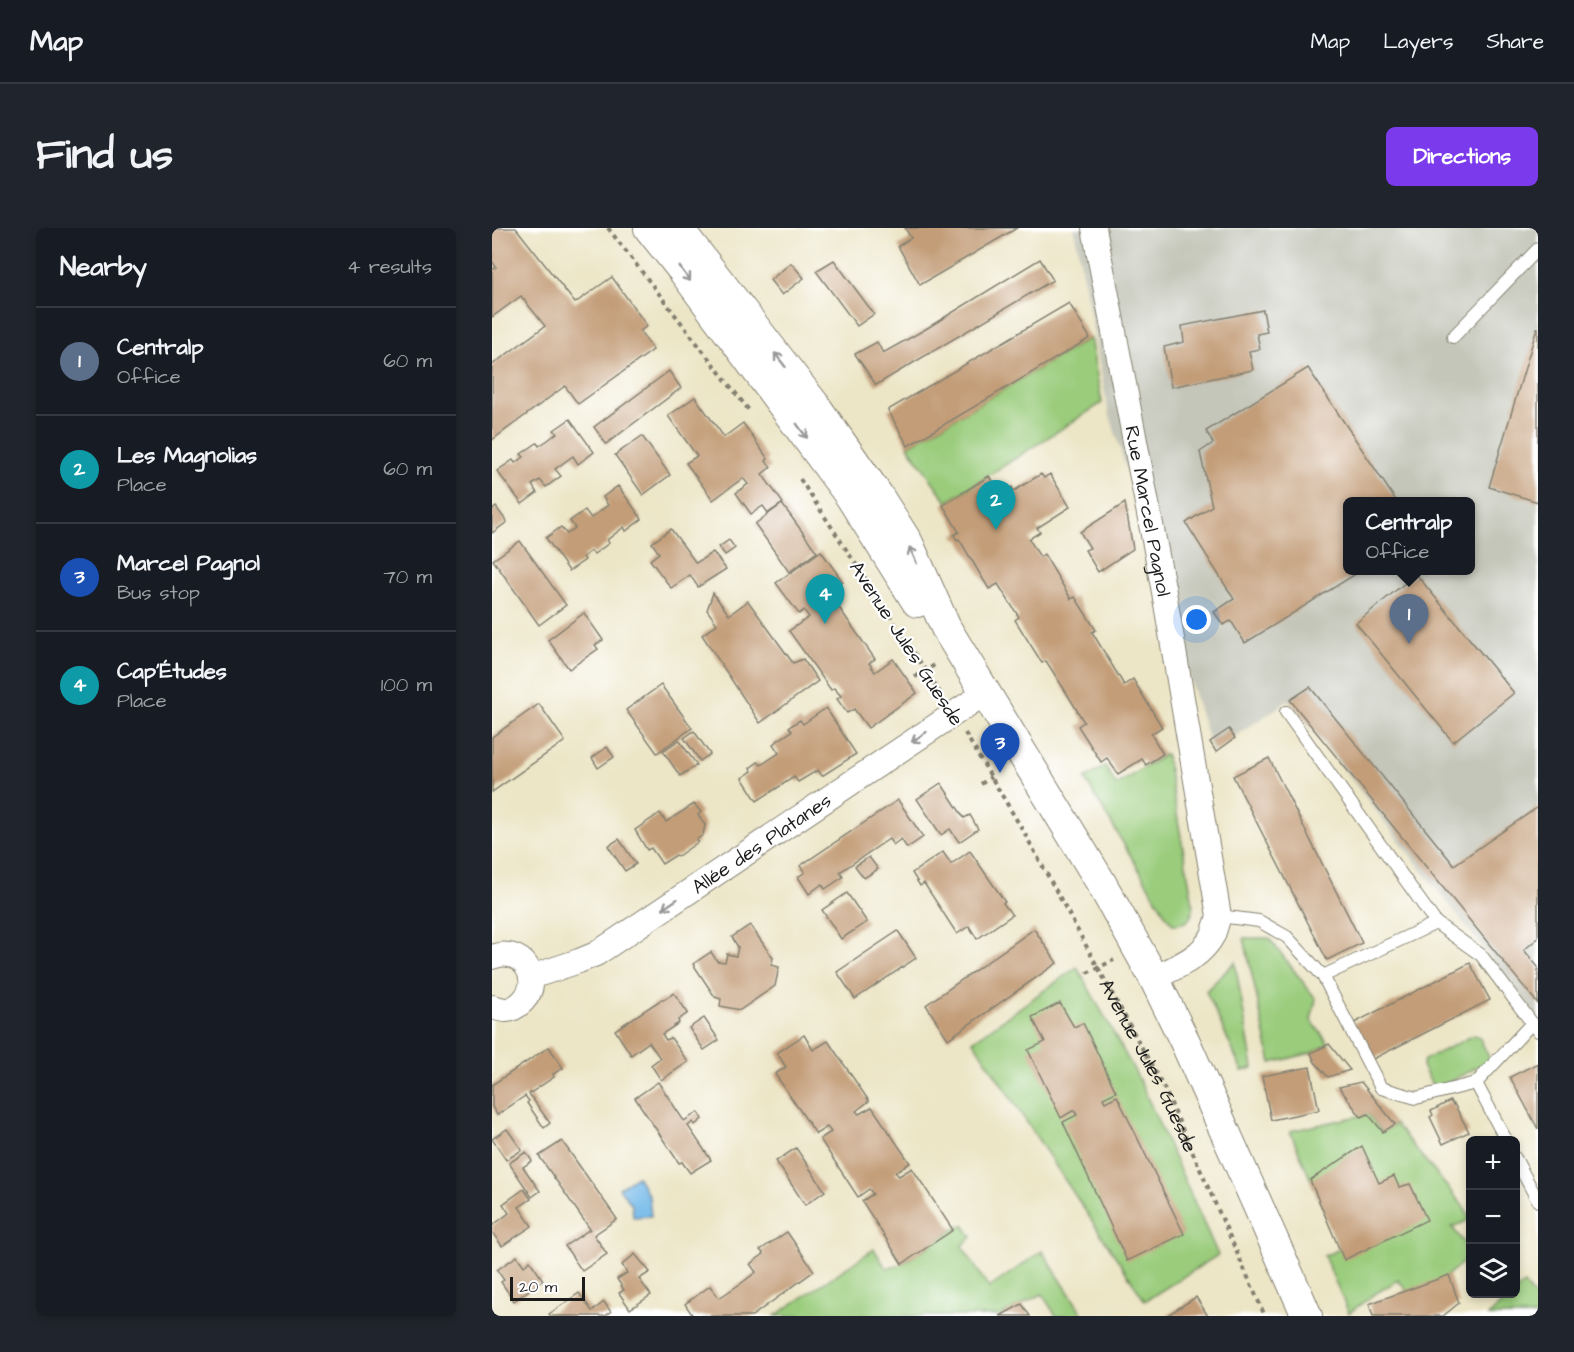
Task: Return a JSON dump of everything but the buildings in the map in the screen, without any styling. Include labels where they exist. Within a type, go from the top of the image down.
[{"type":"street","name":"Avenue Jules Guesde","points":[[649,228],[850,496],[917,603],[946,628]]},
{"type":"street","name":"Avenue Jules Guesde","points":[[678,228],[814,404],[908,543],[946,628],[1100,880],[1154,978],[1186,1044],[1307,1316]]},
{"type":"street","name":"Rue Marcel Pagnol","points":[[1094,228],[1164,592],[1219,916]]},
{"type":"street","name":"Allée des Platanes","points":[[531,977],[596,954],[985,693]]},
{"type":"street","points":[[1154,978],[1189,960],[1202,950],[1212,935],[1219,916]]},
{"type":"street","points":[[492,957],[508,954],[520,959],[529,970],[532,981],[529,994],[518,1006],[506,1010],[492,1007]]},
{"type":"lane","points":[[1453,337],[1538,249]]},
{"type":"lane","points":[[1219,916],[1259,921],[1287,937],[1323,976],[1381,1088],[1416,1098],[1476,1083],[1535,1027],[1480,956],[1436,923],[1286,712]]},
{"type":"lane","points":[[1323,976],[1436,923]]},
{"type":"lane","points":[[1476,1083],[1504,1136]]},
{"type":"lane","points":[[1520,1167],[1538,1201]]},
{"type":"path","points":[[608,228],[753,416]]},
{"type":"path","name":"Avenue Jules Guesde","points":[[796,472],[954,713],[1036,854],[1165,1090],[1265,1316]]},
{"type":"path","points":[[915,677],[943,659]]},
{"type":"path","points":[[981,784],[992,777]]},
{"type":"path","points":[[1087,973],[1114,959]]},
{"type":"shaded area","points":[[1074,228],[1538,228],[1538,1018],[1289,700],[1212,752],[1108,409]]},
{"type":"green space","points":[[1090,338],[1102,403],[947,502],[908,446]]},
{"type":"green space","points":[[1166,754],[1193,903],[1189,919],[1179,924],[1173,924],[1167,917],[1085,779],[1105,766],[1116,785]]},
{"type":"green space","points":[[1244,938],[1269,938],[1316,999],[1311,1020],[1329,1044],[1311,1053],[1271,1063]]},
{"type":"green space","points":[[1235,962],[1253,1068],[1242,1071],[1206,991]]},
{"type":"green space","points":[[1077,967],[1139,1079],[1218,1255],[1145,1301],[973,1041]]},
{"type":"green space","points":[[1474,1035],[1479,1037],[1489,1057],[1487,1062],[1438,1088],[1432,1085],[1422,1066],[1424,1060]]},
{"type":"green space","points":[[1368,1114],[1382,1132],[1395,1124],[1466,1211],[1466,1221],[1452,1227],[1466,1245],[1466,1260],[1415,1301],[1398,1280],[1349,1313],[1324,1256],[1340,1249],[1290,1131]]},
{"type":"green space","points":[[964,1225],[972,1237],[962,1246],[989,1288],[1042,1251],[1084,1316],[1056,1316],[1042,1294],[1000,1316],[775,1316],[874,1249],[886,1268],[902,1264]]},
{"type":"green space","points":[[1524,1284],[1538,1301],[1538,1316],[1488,1316],[1508,1298],[1520,1298],[1520,1288]]},
{"type":"water","points":[[637,1176],[649,1196],[651,1216],[633,1217],[632,1205],[619,1188]]},
{"type":"place","name":"Les Magnolias","points":[[996,530]]},
{"type":"place","name":"Cap'Études","points":[[825,624]]},
{"type":"place","name":"Centralp","points":[[1409,644]]},
{"type":"place","name":"Marcel Pagnol","points":[[1000,773]]}]
